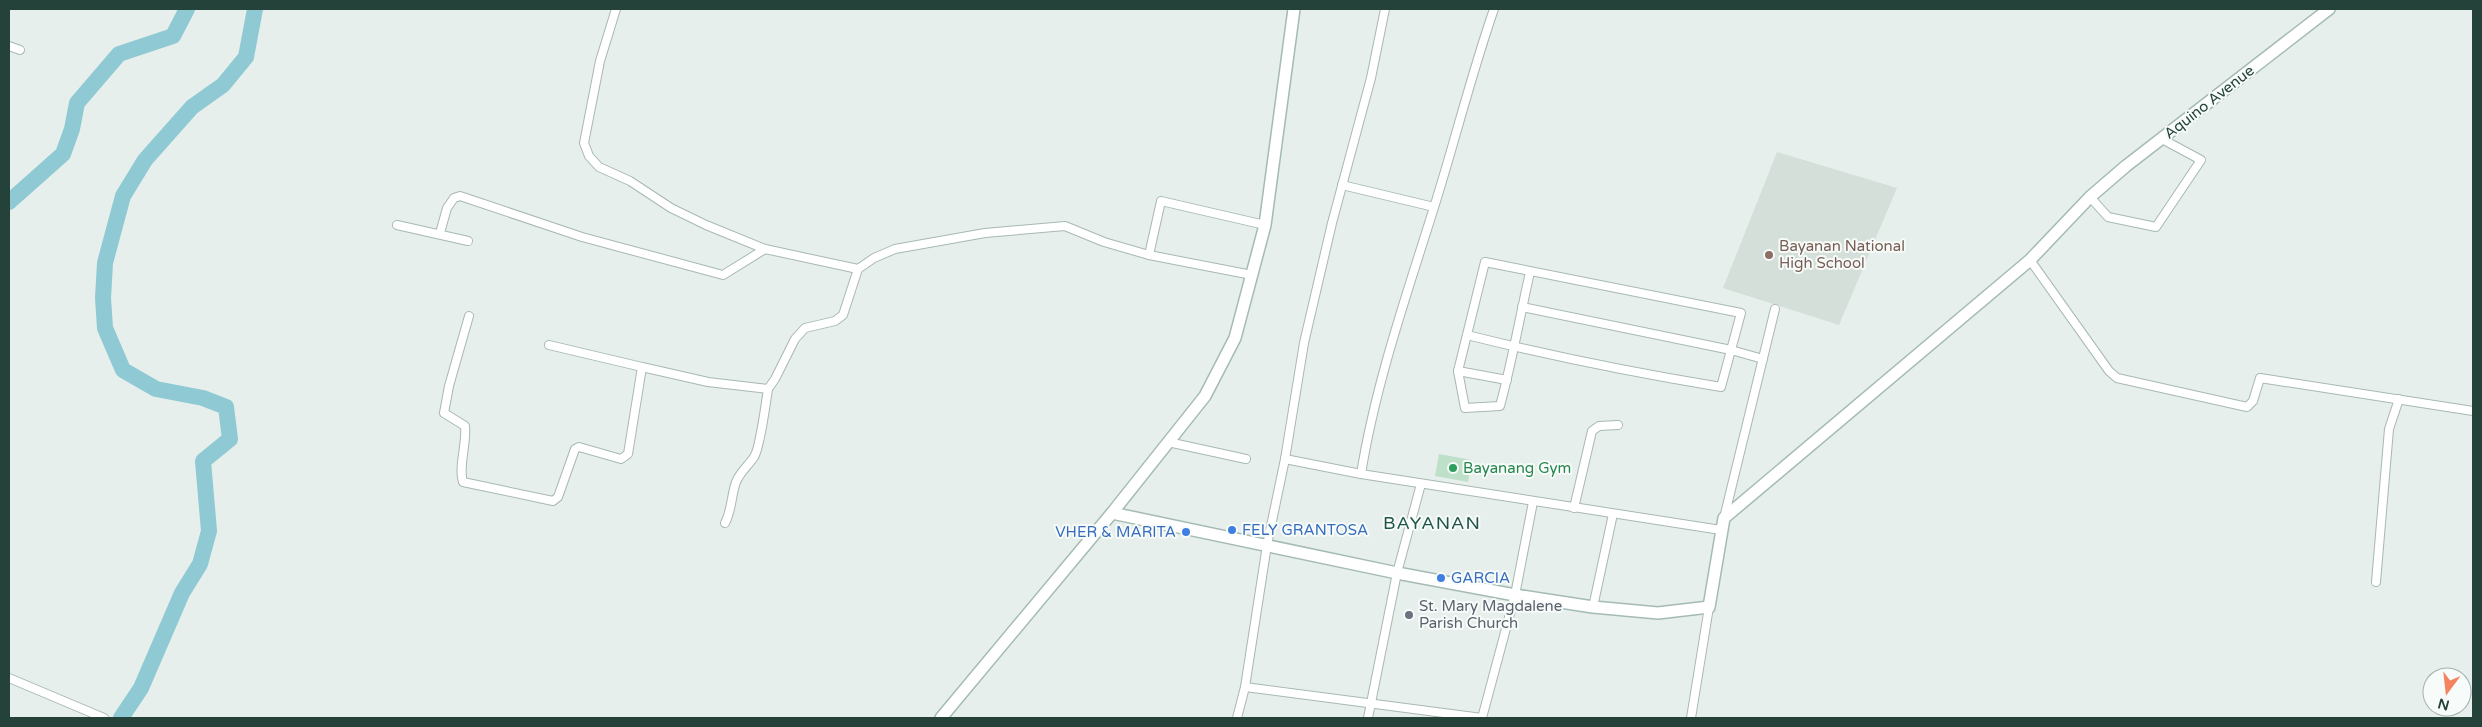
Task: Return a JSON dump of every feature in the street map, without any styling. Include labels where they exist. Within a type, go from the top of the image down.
[{"type":"street","points":[[616,9],[600,61],[588,114],[584,144],[589,156],[599,167],[630,181],[671,208],[765,249],[858,269]]},
{"type":"street","points":[[941,718],[1112,513],[1205,396],[1235,338],[1265,225],[1294,9]]},
{"type":"street","points":[[1237,718],[1245,687],[1267,545],[1285,460],[1304,343],[1342,185],[1371,78],[1385,9]]},
{"type":"street","points":[[1361,474],[1384,368],[1434,207],[1478,54],[1494,9]]},
{"type":"street","name":"Aquino Avenue","points":[[1724,518],[2030,260],[2090,197],[2126,166],[2329,9]]},
{"type":"street","points":[[9,46],[20,50]]},
{"type":"street","points":[[2090,197],[2108,217],[2156,227],[2201,160],[2162,139]]},
{"type":"street","points":[[1342,185],[1434,207]]},
{"type":"street","points":[[440,233],[447,208],[454,198],[460,196],[582,237],[723,275],[765,249]]},
{"type":"street","points":[[1149,255],[1161,201],[1265,225]]},
{"type":"street","points":[[397,225],[440,233],[468,241]]},
{"type":"street","points":[[725,523],[730,514],[732,494],[737,479],[755,456],[768,389],[795,339],[805,328],[835,321],[843,315],[858,269],[874,258],[895,249],[985,233],[1065,226],[1104,242],[1149,255],[1252,275]]},
{"type":"street","points":[[2030,260],[2109,370],[2117,378],[2248,406],[2253,401],[2260,378],[2473,411]]},
{"type":"street","points":[[1467,335],[1514,346],[1650,375],[1722,387],[1741,313],[1485,262],[1458,371],[1465,408],[1500,406],[1507,380],[1514,346],[1522,308],[1530,272]]},
{"type":"street","points":[[1522,308],[1731,350],[1763,359]]},
{"type":"street","points":[[1690,718],[1721,530],[1775,309]]},
{"type":"street","points":[[469,316],[449,386],[444,413],[465,426],[465,457],[461,476],[463,482],[553,501],[558,497],[575,449],[579,447],[621,459],[628,454],[642,367]]},
{"type":"street","points":[[549,345],[718,384],[768,389]]},
{"type":"street","points":[[1458,371],[1507,380]]},
{"type":"street","points":[[2376,582],[2389,430],[2398,399]]},
{"type":"street","points":[[1574,508],[1592,431],[1599,426],[1618,425]]},
{"type":"street","points":[[1168,442],[1246,459]]},
{"type":"street","points":[[1285,460],[1421,484],[1721,530]]},
{"type":"street","points":[[1368,718],[1397,574],[1421,484]]},
{"type":"street","points":[[1245,687],[1482,718],[1515,595],[1534,502]]},
{"type":"street","points":[[1112,513],[1397,574],[1515,595],[1593,607],[1658,613],[1709,607]]},
{"type":"street","points":[[1593,607],[1613,514]]},
{"type":"street","points":[[9,678],[104,718]]},
{"type":"shaded area","points":[[1777,152],[1897,188],[1839,325],[1723,288]]},
{"type":"green space","name":"Bayanang Gym","points":[[1439,454],[1472,460],[1468,482],[1435,476]]},
{"type":"waterway","points":[[9,202],[63,154],[72,129],[77,103],[119,54],[173,36],[187,9]]},
{"type":"waterway","points":[[121,718],[141,688],[182,593],[200,564],[209,531],[203,461],[230,439],[226,407],[203,398],[156,389],[123,370],[105,328],[103,298],[105,263],[123,196],[145,160],[192,107],[223,85],[246,57],[255,9]]},
{"type":"place","name":"Bayanan National High School","points":[[1769,255]]},
{"type":"place","name":"Bayanang Gym","points":[[1453,468]]},
{"type":"place","name":"FELY GRANTOSA","points":[[1232,530]]},
{"type":"place","name":"VHER & MARITA","points":[[1186,532]]},
{"type":"place","name":"GARCIA","points":[[1441,578]]},
{"type":"place","name":"St. Mary Magdalene Parish Church","points":[[1409,615]]},
{"type":"district","name":"BAYANAN","points":[[1432,523]]}]
